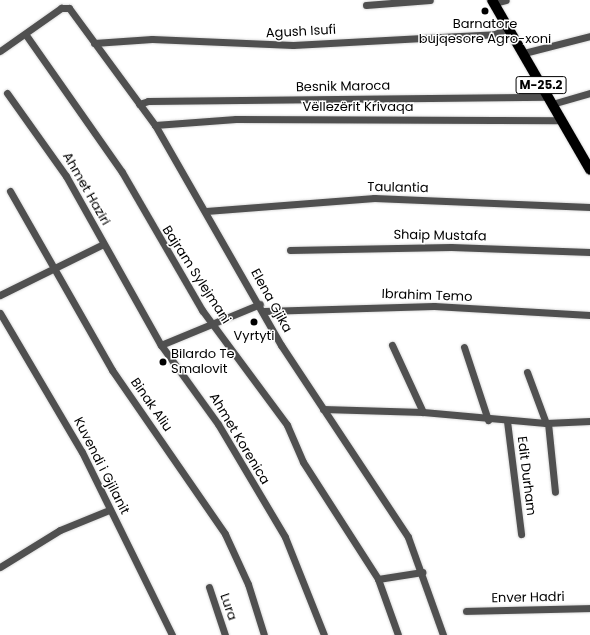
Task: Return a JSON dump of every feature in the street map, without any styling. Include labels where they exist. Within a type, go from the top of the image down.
[{"type":"main road","name":"M-25.2","points":[[493,2],[524,53],[590,170]]},
{"type":"street","points":[[366,5],[430,0]]},
{"type":"street","points":[[493,2],[506,0]]},
{"type":"street","name":"Elena Gjika","points":[[26,35],[65,6],[155,125],[323,409],[408,537],[422,572],[443,635]]},
{"type":"street","name":"Agush Isufi","points":[[94,43],[152,39],[293,45],[467,36],[509,28]]},
{"type":"street","points":[[0,51],[26,35]]},
{"type":"street","name":"Bajram Sylejmani","points":[[26,35],[97,132],[212,324],[287,425],[303,462],[378,579],[398,635]]},
{"type":"street","points":[[524,53],[590,36]]},
{"type":"street","name":"Ahmet Haziri","points":[[0,295],[103,244],[66,176],[7,93]]},
{"type":"street","name":"Besnik Maroca","points":[[139,104],[148,101],[550,101],[590,93]]},
{"type":"street","name":"Vëllezërit Krivaqa","points":[[155,125],[236,119],[561,120]]},
{"type":"street","name":"Binak Aliu","points":[[10,191],[112,370],[225,534],[248,584],[264,635]]},
{"type":"street","name":"Taulantia","points":[[206,211],[374,198],[590,208]]},
{"type":"street","name":"Ahmet Korenica","points":[[103,244],[161,345],[214,418],[285,537],[324,635]]},
{"type":"street","name":"Shaip Mustafa","points":[[290,250],[436,247],[590,252]]},
{"type":"street","points":[[161,345],[260,304]]},
{"type":"street","name":"Ibrahim Temo","points":[[264,311],[434,306],[590,315]]},
{"type":"street","name":"Kuvendi i Gjilanit","points":[[0,313],[72,433],[109,510],[140,565],[172,635]]},
{"type":"street","points":[[392,345],[424,412]]},
{"type":"street","points":[[464,347],[488,420]]},
{"type":"street","points":[[527,372],[547,423],[555,492]]},
{"type":"street","name":"Edit Durham","points":[[323,409],[424,412],[488,420],[547,423],[590,420]]},
{"type":"street","name":"Edit Durham","points":[[507,421],[521,534]]},
{"type":"street","points":[[0,567],[60,530],[109,510]]},
{"type":"street","points":[[378,579],[422,572]]},
{"type":"street","name":"Lura","points":[[209,587],[225,635]]},
{"type":"street","name":"Enver Hadri","points":[[466,611],[590,608]]},
{"type":"place","name":"Barnatore bujqesore Agro-xoni","points":[[485,11]]},
{"type":"place","name":"Vyrtyti","points":[[254,322]]},
{"type":"place","name":"Bilardo Te Smalovit","points":[[163,362]]}]
